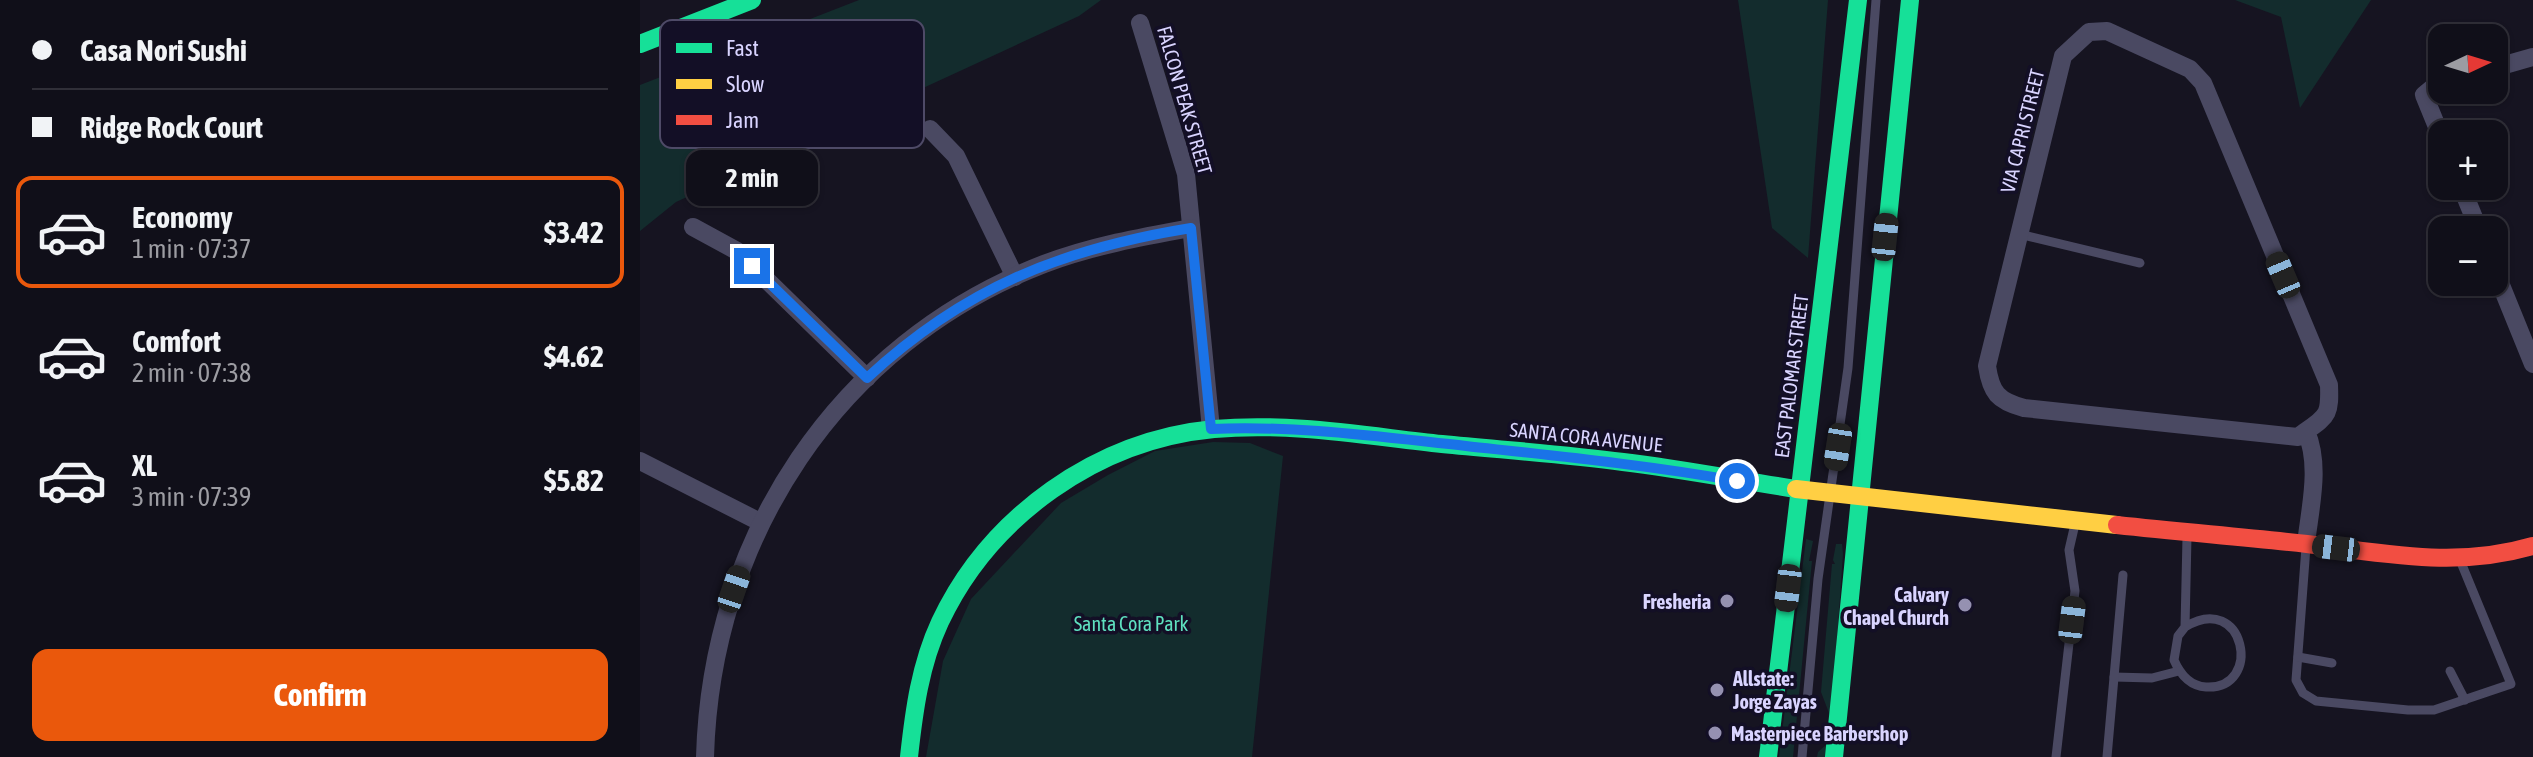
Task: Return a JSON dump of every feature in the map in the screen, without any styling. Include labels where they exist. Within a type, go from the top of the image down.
[{"type":"street","points":[[701,20],[752,0]]},
{"type":"street","name":"EAST PALOMAR STREET","points":[[1768,757],[1858,0]]},
{"type":"street","points":[[1834,757],[1910,0]]},
{"type":"street","name":"FALCON PEAK STREET","points":[[1140,23],[1186,174],[1211,429]]},
{"type":"street","name":"VIA CAPRI STREET","points":[[2107,31],[2190,69],[2203,83],[2329,385],[2330,406],[2323,420],[2306,431],[2298,437],[2024,408],[2004,402],[1996,394],[1987,366],[2063,56],[2089,32],[2107,31]]},
{"type":"street","points":[[640,44],[660,36]]},
{"type":"street","points":[[2508,64],[2533,57]]},
{"type":"street","points":[[2428,92],[2424,95],[2434,120]]},
{"type":"street","points":[[930,129],[956,156],[1015,277]]},
{"type":"street","points":[[693,227],[737,251],[867,378]]},
{"type":"street","points":[[705,757],[712,681],[720,639],[734,589],[760,522],[785,478],[814,438],[867,378],[937,321],[1015,277],[1069,255],[1115,242],[1191,228]]},
{"type":"street","points":[[2505,296],[2533,364]]},
{"type":"street","name":"SANTA CORA AVENUE","points":[[909,757],[915,699],[929,648],[952,597],[1004,527],[1057,485],[1121,451],[1211,429],[1334,432],[1651,466],[1831,494],[2426,559],[2486,557],[2533,546]]},
{"type":"street","points":[[2306,431],[2314,472],[2306,544]]},
{"type":"street","points":[[640,461],[760,522]]},
{"type":"lane","points":[[1802,757],[1818,579],[1848,368],[1876,0]]},
{"type":"lane","points":[[2019,234],[2140,263]]},
{"type":"lane","points":[[2056,757],[2075,591],[2069,550],[2076,521]]},
{"type":"lane","points":[[2185,627],[2187,533]]},
{"type":"lane","points":[[2306,544],[2296,680],[2303,693],[2316,701],[2434,710],[2511,684],[2459,558]]},
{"type":"lane","points":[[2107,757],[2123,575]]},
{"type":"lane","points":[[2207,618],[2219,620],[2236,632],[2242,653],[2236,673],[2218,686],[2197,685],[2187,680],[2174,660],[2174,647],[2185,627],[2207,618]]},
{"type":"lane","points":[[2298,657],[2332,663]]},
{"type":"lane","points":[[2114,677],[2152,678],[2179,671]]},
{"type":"lane","points":[[2450,671],[2465,700]]},
{"type":"green space","points":[[859,0],[1101,0],[1079,16],[924,88],[924,20],[807,20]]},
{"type":"green space","points":[[1738,0],[1828,0],[1808,258],[1772,228]]},
{"type":"green space","points":[[2235,0],[2371,0],[2300,108],[2281,17]]},
{"type":"green space","points":[[660,77],[660,148],[793,148],[676,202],[640,231],[640,85]]},
{"type":"green space","name":"Santa Cora Park","points":[[1213,442],[1250,443],[1283,456],[1252,757],[926,757],[943,661],[971,599],[1061,503],[1155,451]]},
{"type":"green space","points":[[1806,539],[1813,541],[1809,561],[1812,561],[1793,757],[1779,757]]},
{"type":"green space","points":[[1836,544],[1842,544],[1843,554],[1829,757],[1817,757],[1826,745],[1829,713],[1821,692]]},
{"type":"traffic: fast","points":[[701,20],[752,0]]},
{"type":"traffic: fast","points":[[1768,757],[1858,0]]},
{"type":"traffic: fast","points":[[1834,757],[1910,0]]},
{"type":"traffic: fast","points":[[640,44],[660,36]]},
{"type":"traffic: fast","points":[[909,757],[919,688],[933,638],[961,584],[987,549],[1018,517],[1052,490],[1089,467],[1129,449],[1171,436],[1242,427],[1328,431],[1600,459],[1796,489]]},
{"type":"traffic: slow","points":[[1796,489],[2117,525]]},
{"type":"traffic: jam","points":[[2117,525],[2420,557],[2476,557],[2533,546]]},
{"type":"place","name":"Fresheria","points":[[1727,601]]},
{"type":"place","name":"Calvary Chapel Church","points":[[1965,605]]},
{"type":"place","name":"Allstate: Jorge Zayas","points":[[1717,690]]},
{"type":"place","name":"Masterpiece Barbershop","points":[[1715,733]]},
{"type":"route","points":[[752,266],[867,378],[937,321],[1002,283],[1069,255],[1115,242],[1191,228],[1211,429],[1334,432],[1651,466],[1737,481]]}]
